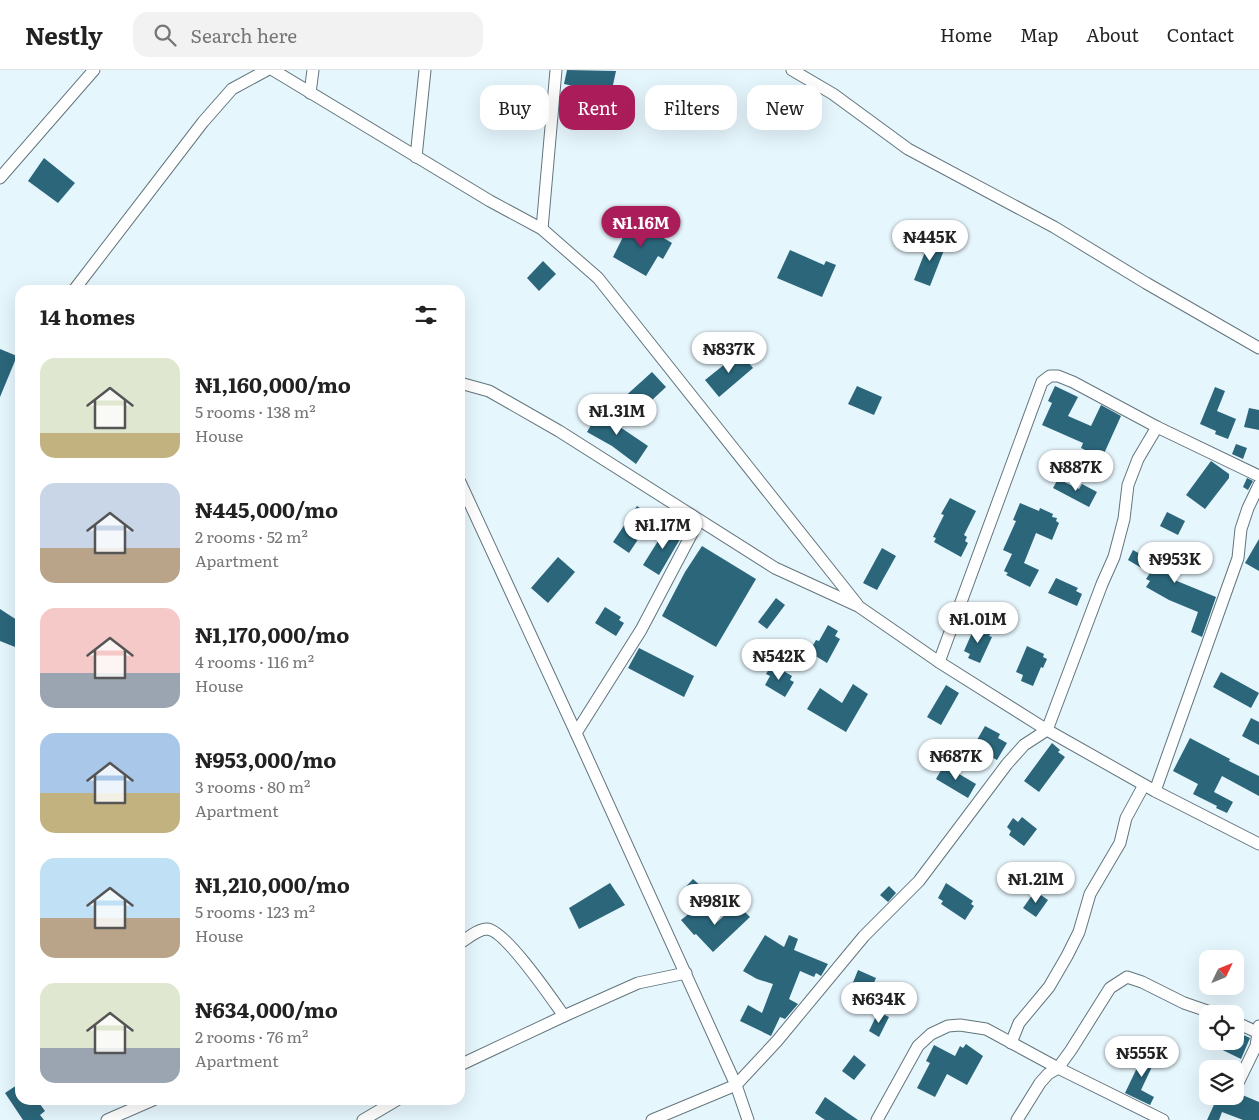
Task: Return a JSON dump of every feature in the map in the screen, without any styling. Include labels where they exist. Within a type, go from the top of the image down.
[{"type":"street","points":[[0,178],[94,70]]},
{"type":"street","points":[[78,285],[203,122],[232,89],[267,70]]},
{"type":"street","points":[[273,70],[416,157],[542,229],[598,278],[858,606]]},
{"type":"street","points":[[310,93],[313,70]]},
{"type":"street","points":[[416,157],[425,70]]},
{"type":"street","points":[[542,229],[556,70]]},
{"type":"street","points":[[792,70],[833,94],[908,149],[1054,227],[1154,288],[1259,348]]},
{"type":"street","points":[[939,662],[1042,382],[1050,376],[1058,376],[1157,427],[1259,476]]},
{"type":"street","points":[[465,384],[489,390],[558,431],[775,568],[858,606],[939,662],[1047,730],[1155,791],[1259,844]]},
{"type":"street","points":[[652,1120],[736,1085],[777,1041],[864,936],[919,881],[1007,764],[1024,746],[1047,730],[1114,557],[1124,519],[1128,485],[1138,459],[1157,427]]},
{"type":"street","points":[[1155,791],[1238,558],[1241,529],[1259,485]]},
{"type":"street","points":[[465,493],[686,974],[736,1085],[748,1120]]},
{"type":"street","points":[[576,734],[641,630],[700,520]]},
{"type":"street","points":[[1011,1043],[1019,1023],[1049,987],[1067,956],[1078,932],[1090,894],[1120,843],[1126,818],[1144,785]]},
{"type":"street","points":[[465,940],[482,929],[494,931],[530,968],[564,1016]]},
{"type":"street","points":[[465,1063],[638,983],[686,974]]},
{"type":"street","points":[[1017,1120],[1040,1083],[1048,1074],[1058,1068],[1093,1017],[1110,988],[1127,977],[1199,1008]]},
{"type":"street","points":[[877,1120],[918,1046],[931,1034],[948,1026],[960,1025],[986,1030],[1163,1120]]},
{"type":"street","points":[[1244,1025],[1258,1030],[1256,1046],[1244,1071]]},
{"type":"street","points":[[107,1120],[142,1105]]},
{"type":"street","points":[[363,1120],[388,1105]]},
{"type":"building","points":[[567,70],[616,71],[613,85],[564,84]]},
{"type":"building","points":[[44,158],[75,183],[58,203],[28,181]]},
{"type":"building","points":[[632,219],[672,243],[663,259],[658,256],[646,276],[613,257]]},
{"type":"building","points":[[930,239],[946,245],[930,286],[914,280]]},
{"type":"building","points":[[790,250],[824,265],[826,261],[836,265],[822,297],[777,278]]},
{"type":"building","points":[[543,261],[556,274],[539,291],[527,278]]},
{"type":"building","points":[[0,349],[15,355],[15,361],[0,397]]},
{"type":"building","points":[[740,352],[753,368],[719,397],[705,380]]},
{"type":"building","points":[[652,372],[666,387],[635,416],[621,400]]},
{"type":"building","points":[[857,386],[882,397],[874,415],[848,404]]},
{"type":"building","points":[[1055,386],[1078,397],[1068,416],[1091,426],[1101,405],[1121,416],[1102,458],[1081,448],[1083,443],[1042,425],[1052,403],[1048,401]]},
{"type":"building","points":[[1215,387],[1225,391],[1217,411],[1236,419],[1228,439],[1215,434],[1216,431],[1200,424]]},
{"type":"building","points":[[1249,408],[1259,410],[1259,430],[1244,427]]},
{"type":"building","points":[[600,409],[620,420],[617,425],[648,446],[636,464],[612,446],[587,432]]},
{"type":"building","points":[[1236,444],[1247,448],[1243,459],[1232,454]]},
{"type":"building","points":[[1211,461],[1229,474],[1229,478],[1205,509],[1186,495]]},
{"type":"building","points":[[1247,478],[1253,481],[1248,490],[1243,487]]},
{"type":"building","points":[[1058,479],[1079,489],[1082,484],[1097,492],[1089,507],[1053,488]]},
{"type":"building","points":[[950,498],[976,511],[964,535],[967,537],[965,541],[968,543],[961,557],[934,542],[936,538],[933,537],[944,515],[941,514]]},
{"type":"building","points":[[1020,503],[1039,511],[1040,508],[1053,514],[1052,517],[1057,518],[1056,521],[1059,523],[1052,540],[1036,533],[1024,563],[1039,570],[1030,587],[1006,575],[1008,573],[1004,571],[1012,554],[1003,550],[1016,521],[1013,520]]},
{"type":"building","points":[[637,506],[653,517],[629,553],[613,542]]},
{"type":"building","points":[[1167,512],[1185,521],[1178,535],[1160,526]]},
{"type":"building","points":[[668,525],[683,534],[659,575],[643,565]]},
{"type":"building","points":[[1259,539],[1259,571],[1245,563]]},
{"type":"building","points":[[1166,543],[1186,555],[1172,579],[1216,597],[1202,637],[1191,632],[1198,612],[1169,600],[1146,587],[1150,581],[1146,579],[1150,573],[1128,560],[1133,550],[1151,560],[1156,553],[1159,555]]},
{"type":"building","points":[[702,546],[756,579],[716,647],[662,616],[685,572]]},
{"type":"building","points":[[882,548],[896,556],[877,590],[863,583]]},
{"type":"building","points":[[558,557],[575,572],[548,603],[531,588]]},
{"type":"building","points":[[1056,578],[1078,588],[1076,591],[1082,594],[1077,606],[1048,593]]},
{"type":"building","points":[[776,598],[785,605],[767,629],[758,622]]},
{"type":"building","points":[[605,607],[621,617],[619,620],[624,623],[616,636],[595,623]]},
{"type":"building","points":[[0,609],[15,619],[15,647],[0,641]]},
{"type":"building","points":[[828,625],[838,631],[835,636],[840,639],[827,663],[809,652],[816,640],[819,641]]},
{"type":"building","points":[[975,626],[991,633],[989,636],[992,637],[980,663],[968,658],[970,654],[964,651]]},
{"type":"building","points":[[1027,646],[1044,654],[1043,657],[1047,659],[1043,668],[1041,667],[1033,686],[1021,681],[1023,675],[1016,672]]},
{"type":"building","points":[[639,648],[694,676],[684,697],[628,668]]},
{"type":"building","points":[[772,664],[792,676],[790,680],[794,682],[785,697],[765,685],[770,676],[766,674]]},
{"type":"building","points":[[1221,672],[1259,693],[1251,708],[1213,687]]},
{"type":"building","points":[[853,684],[868,694],[846,732],[807,709],[820,688],[842,703]]},
{"type":"building","points":[[946,685],[959,693],[941,725],[927,717]]},
{"type":"building","points":[[1251,718],[1259,722],[1259,745],[1242,736]]},
{"type":"building","points":[[985,726],[1000,734],[998,738],[1007,743],[997,760],[973,747]]},
{"type":"building","points":[[1190,738],[1259,776],[1259,796],[1222,776],[1214,792],[1233,802],[1227,813],[1193,794],[1198,784],[1173,771]]},
{"type":"building","points":[[1052,743],[1060,750],[1058,752],[1065,757],[1039,792],[1024,781]]},
{"type":"building","points":[[944,765],[976,784],[968,798],[936,779]]},
{"type":"building","points":[[1022,817],[1037,829],[1024,846],[1009,835],[1011,831],[1007,827],[1013,818],[1018,822]]},
{"type":"building","points":[[693,879],[704,889],[693,902],[681,892]]},
{"type":"building","points":[[610,883],[625,905],[579,929],[569,908]]},
{"type":"building","points":[[946,883],[973,901],[971,904],[974,906],[965,920],[941,904],[943,901],[938,898]]},
{"type":"building","points":[[889,886],[896,893],[888,902],[880,895]]},
{"type":"building","points":[[1035,891],[1048,900],[1036,917],[1023,908]]},
{"type":"building","points":[[737,904],[750,917],[713,952],[681,920],[700,905],[715,924]]},
{"type":"building","points":[[765,935],[784,947],[789,935],[798,939],[794,950],[828,964],[821,976],[816,973],[814,977],[800,971],[789,999],[798,1004],[785,1019],[780,1017],[771,1036],[740,1021],[748,1005],[762,1013],[773,984],[757,979],[743,971]]},
{"type":"building","points":[[858,970],[876,978],[870,992],[852,985]]},
{"type":"building","points":[[878,1012],[889,1017],[879,1037],[869,1031]]},
{"type":"building","points":[[1244,1035],[1250,1038],[1241,1059],[1222,1050],[1244,1050]]},
{"type":"building","points":[[966,1044],[983,1056],[967,1085],[947,1074],[935,1097],[917,1088],[930,1063],[926,1061],[934,1045],[955,1056],[960,1046],[963,1048]]},
{"type":"building","points":[[1146,1049],[1158,1054],[1141,1090],[1154,1097],[1150,1105],[1125,1093]]},
{"type":"building","points":[[854,1055],[866,1065],[854,1080],[842,1071]]},
{"type":"building","points":[[15,1086],[15,1105],[41,1105],[45,1111],[40,1115],[44,1120],[23,1120],[5,1093]]},
{"type":"building","points":[[1244,1096],[1259,1102],[1259,1120],[1243,1120],[1222,1112],[1219,1120],[1207,1120],[1214,1105],[1244,1105]]},
{"type":"building","points":[[825,1097],[858,1120],[825,1120],[815,1113]]}]
